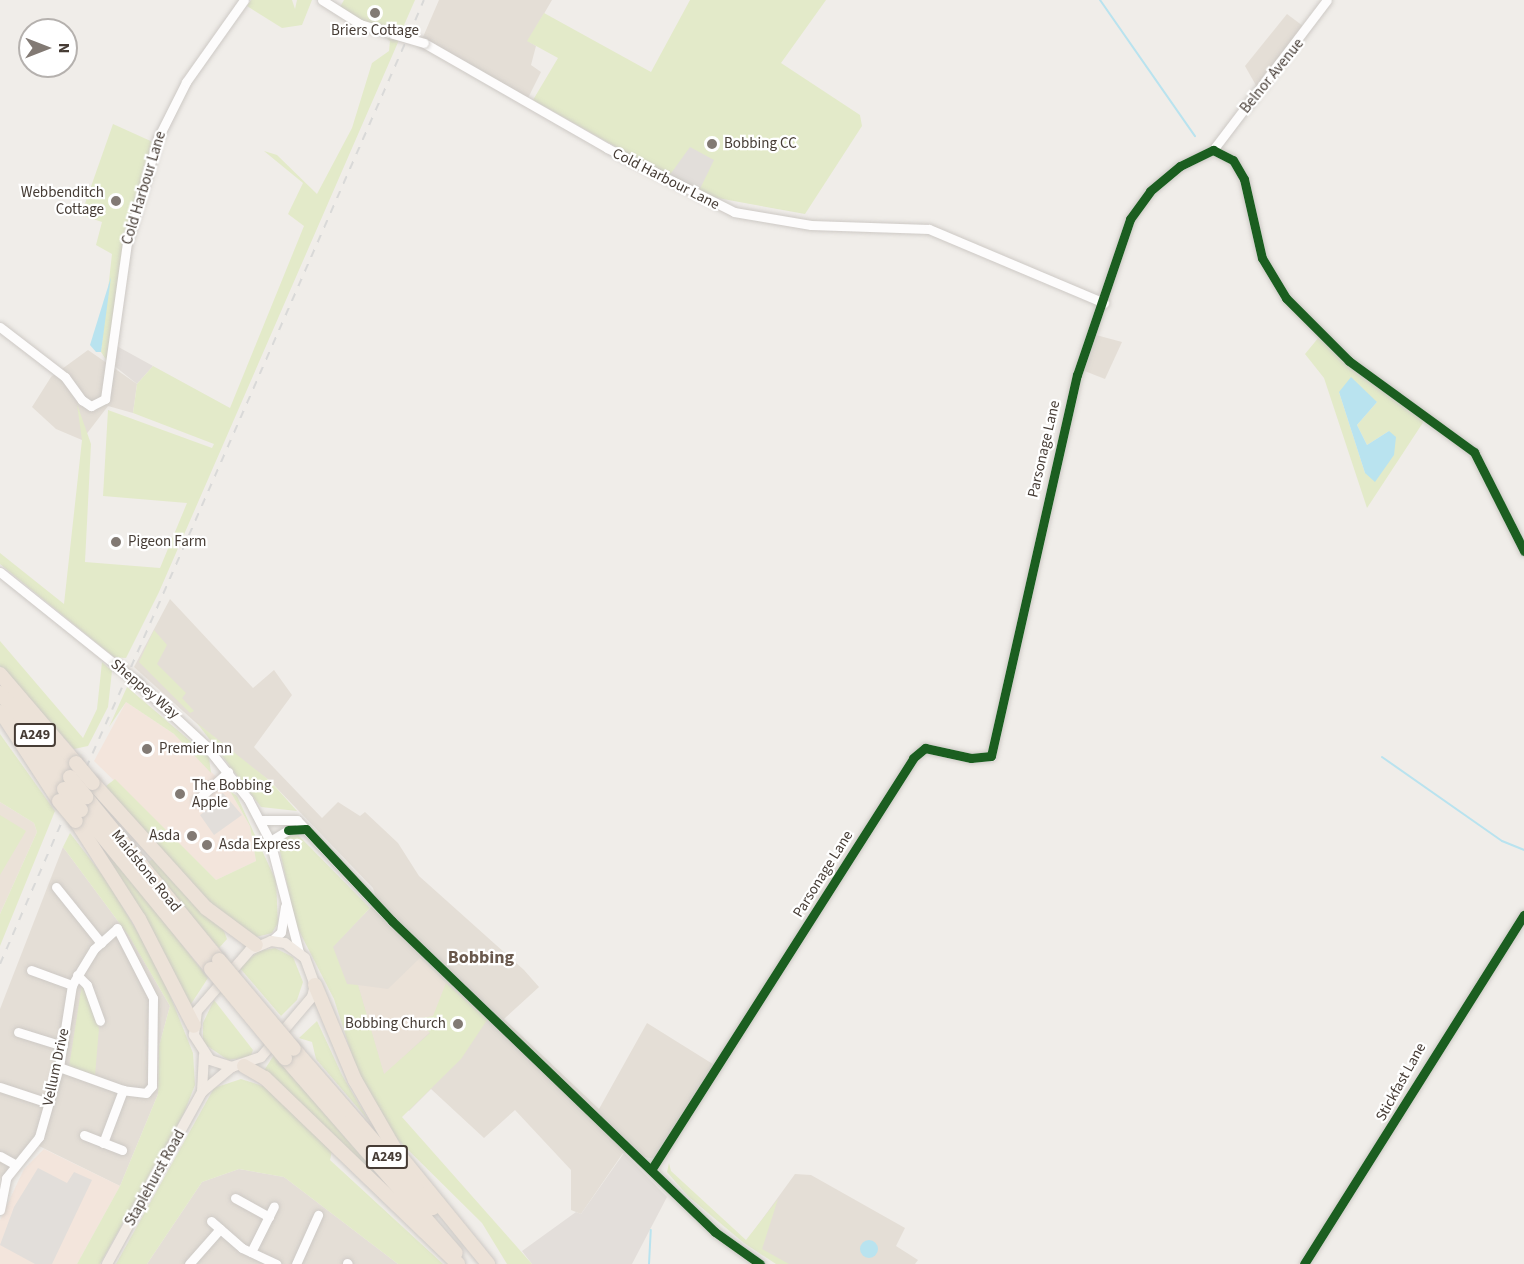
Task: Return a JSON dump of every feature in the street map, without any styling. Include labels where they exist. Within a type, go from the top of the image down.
[{"type":"highway","points":[[0,674],[93,783],[206,908],[256,945]]},
{"type":"highway","name":"Maidstone Road","points":[[0,693],[64,789]]},
{"type":"highway","name":"Maidstone Road","points":[[1,712],[81,810],[290,1053]]},
{"type":"highway","points":[[64,789],[81,810],[194,1026]]},
{"type":"highway","points":[[315,985],[355,1080],[390,1141],[488,1264]]},
{"type":"highway","name":"A249","points":[[290,1053],[465,1264]]},
{"type":"highway","name":"A249","points":[[290,1053],[482,1264]]},
{"type":"highway","points":[[238,1067],[266,1078],[458,1264]]},
{"type":"main road","points":[[271,941],[299,952],[315,985],[296,1022],[261,1057],[238,1067],[204,1055],[194,1026],[203,1001],[256,945],[271,941]]},
{"type":"main road","name":"Staplehurst Road","points":[[107,1264],[202,1092],[204,1055]]},
{"type":"main road","name":"Staplehurst Road","points":[[202,1092],[238,1067]]},
{"type":"street","name":"Cold Harbour Lane","points":[[0,327],[65,377],[82,400],[91,406],[105,399],[127,243],[158,138],[186,82],[244,0]]},
{"type":"street","name":"Cold Harbour Lane","points":[[322,0],[360,24],[424,43],[725,209],[811,225],[929,229],[1104,303]]},
{"type":"street","name":"Belnor Avenue","points":[[1213,150],[1327,0]]},
{"type":"street","name":"Parsonage Lane","points":[[651,1170],[913,758],[925,748],[971,758],[991,756],[1070,404],[1104,303],[1123,237],[1150,191],[1184,163],[1213,150]]},
{"type":"street","points":[[1213,150],[1233,160],[1244,178],[1255,239],[1286,298],[1349,361],[1474,452],[1524,551]]},
{"type":"street","name":"Sheppey Way","points":[[0,572],[180,718],[228,772],[260,820],[270,841],[299,952]]},
{"type":"street","points":[[198,800],[228,772]]},
{"type":"street","points":[[260,820],[283,816],[306,829],[392,921],[715,1232],[760,1264]]},
{"type":"street","points":[[270,841],[288,830],[306,829]]},
{"type":"street","points":[[56,887],[101,943]]},
{"type":"street","name":"Sheppey Way","points":[[271,941],[281,932],[286,898]]},
{"type":"street","name":"Stickfast Lane","points":[[1304,1264],[1524,914]]},
{"type":"street","name":"Vellum Drive","points":[[0,1210],[6,1178],[39,1137],[59,1066],[72,984],[101,943],[117,928],[153,998],[152,1086],[146,1093],[123,1090]]},
{"type":"street","points":[[31,970],[72,984]]},
{"type":"street","points":[[77,975],[87,985],[100,1021]]},
{"type":"street","points":[[18,1032],[63,1046]]},
{"type":"street","points":[[59,1066],[123,1090],[103,1143]]},
{"type":"street","points":[[0,1087],[48,1102]]},
{"type":"street","points":[[84,1135],[122,1150]]},
{"type":"street","points":[[0,1156],[16,1165]]},
{"type":"street","points":[[235,1198],[268,1216]]},
{"type":"street","points":[[251,1252],[274,1206]]},
{"type":"street","points":[[296,1264],[318,1215]]},
{"type":"street","points":[[211,1221],[251,1252],[277,1264]]},
{"type":"street","points":[[189,1264],[220,1229]]},
{"type":"shaded area","points":[[439,0],[552,0],[528,41],[536,46],[531,65],[541,72],[528,98],[423,37]]},
{"type":"shaded area","points":[[1287,14],[1303,26],[1258,89],[1245,66]]},
{"type":"shaded area","points":[[690,147],[714,160],[698,193],[669,176]]},
{"type":"shaded area","points":[[1096,335],[1122,342],[1105,379],[1082,370]]},
{"type":"shaded area","points":[[113,344],[153,366],[137,384],[112,364]]},
{"type":"shaded area","points":[[88,350],[137,384],[133,413],[108,406],[82,440],[56,429],[32,407],[51,377]]},
{"type":"shaded area","points":[[170,599],[253,688],[274,670],[292,695],[254,747],[322,818],[338,802],[360,816],[365,812],[398,843],[419,876],[524,970],[539,987],[504,1019],[599,1109],[647,1023],[716,1066],[655,1159],[623,1153],[581,1214],[571,1210],[571,1170],[515,1110],[484,1138],[431,1089],[409,1111],[380,1085],[332,947],[377,901],[373,888],[270,781],[214,739],[134,667]]},
{"type":"shaded area","points":[[126,702],[174,734],[230,791],[250,826],[256,861],[216,880],[94,761]]},
{"type":"shaded area","points":[[223,793],[242,815],[214,835],[200,815],[215,804],[211,799]]},
{"type":"shaded area","points":[[0,802],[34,823],[37,832],[0,914]]},
{"type":"shaded area","points":[[63,847],[129,936],[170,1006],[159,1046],[158,1094],[120,1186],[31,1142],[0,1179],[0,1009]]},
{"type":"shaded area","points":[[420,958],[446,983],[430,1032],[384,1075],[358,985],[388,989]]},
{"type":"shaded area","points":[[44,1149],[120,1186],[77,1264],[0,1264],[0,1220],[24,1169]]},
{"type":"shaded area","points":[[624,1153],[667,1197],[632,1264],[532,1264],[522,1251],[576,1212],[581,1214]]},
{"type":"shaded area","points":[[38,1168],[67,1183],[74,1172],[92,1180],[52,1264],[35,1264],[0,1245],[14,1207]]},
{"type":"shaded area","points":[[239,1169],[284,1177],[398,1264],[147,1264],[202,1182]]},
{"type":"shaded area","points":[[795,1174],[811,1175],[905,1228],[896,1246],[918,1260],[915,1264],[777,1264],[747,1240]]},
{"type":"green space","points":[[251,0],[292,0],[295,9],[297,0],[312,0],[302,25],[282,28],[247,6]]},
{"type":"green space","points":[[344,0],[415,0],[401,32],[362,21],[340,7]]},
{"type":"green space","points":[[690,0],[826,0],[781,63],[860,115],[862,126],[805,214],[701,195],[533,100],[558,58],[527,41],[544,13],[651,72]]},
{"type":"green space","points":[[381,33],[399,40],[159,592],[126,658],[114,657],[0,564],[0,553],[64,604],[82,440],[77,404],[91,444],[85,562],[160,568],[187,503],[103,496],[108,410],[212,448],[214,444],[133,413],[137,384],[153,366],[230,408],[304,226],[288,214],[303,183],[264,151],[277,155],[317,194],[352,128],[372,63],[389,51],[390,41]]},
{"type":"green space","points":[[113,124],[155,143],[128,230],[107,361],[101,352],[112,254],[96,245],[102,222],[81,215]]},
{"type":"green space","points":[[1319,337],[1424,421],[1367,508],[1324,378],[1305,354]],"holes":[[[1339,392],[1377,402],[1357,425],[1367,445],[1389,431],[1365,473]]]},
{"type":"green space","points":[[154,630],[167,645],[157,664],[186,693],[182,698],[194,711],[190,713],[139,662]]},
{"type":"green space","points":[[0,641],[83,738],[97,709],[102,662],[112,671],[108,707],[88,746],[74,749],[0,666]]},
{"type":"green space","points":[[127,687],[209,757],[211,773],[174,734],[126,702],[109,727]]},
{"type":"green space","points":[[197,723],[270,781],[297,811],[261,807]]},
{"type":"green space","points":[[0,734],[55,811],[0,946],[0,914],[37,832],[34,823],[0,802]]},
{"type":"green space","points":[[115,779],[216,880],[256,861],[250,826],[230,791],[237,796],[276,881],[278,923],[272,933],[256,937],[217,912],[119,804],[106,786]]},
{"type":"green space","points":[[78,812],[208,978],[191,1004],[188,1004]]},
{"type":"green space","points":[[0,815],[26,831],[0,875]]},
{"type":"green space","points":[[70,833],[107,881],[159,968],[193,1053],[195,1085],[184,1113],[100,1264],[77,1264],[120,1186],[158,1094],[159,1046],[170,1006],[129,936],[63,847]]},
{"type":"green space","points":[[296,833],[370,908],[333,947],[347,984],[358,985],[384,1074],[430,1033],[417,1019],[433,1016],[446,983],[487,1020],[461,1059],[402,1117],[532,1264],[507,1264],[482,1223],[394,1136],[357,1071],[334,999],[296,925],[279,847],[281,838]]},
{"type":"green space","points":[[153,859],[224,931],[227,939],[219,948],[146,863]]},
{"type":"green space","points":[[275,948],[293,957],[303,982],[297,1000],[281,1016],[239,967],[259,951]]},
{"type":"green space","points":[[82,984],[99,1028],[95,1075],[69,1067]]},
{"type":"green space","points":[[214,1000],[253,1050],[250,1057],[228,1060],[203,1043],[203,1023]]},
{"type":"green space","points":[[317,1021],[342,1075],[369,1121],[316,1059],[312,1042],[299,1038]]},
{"type":"green space","points":[[274,1055],[398,1199],[263,1072]]},
{"type":"green space","points":[[241,1079],[266,1087],[332,1151],[330,1160],[443,1264],[398,1264],[284,1177],[239,1169],[202,1182],[147,1264],[116,1264],[214,1088]]},
{"type":"green space","points":[[669,1163],[671,1171],[746,1240],[778,1199],[762,1249],[789,1264],[776,1264],[744,1243],[689,1197],[667,1172]]},
{"type":"water","points":[[111,277],[101,352],[96,352],[90,345]]},
{"type":"water","points":[[1351,377],[1377,402],[1357,425],[1367,445],[1389,431],[1396,437],[1394,455],[1375,482],[1365,473],[1339,392]]},
{"type":"water","points":[[865,1240],[873,1240],[878,1245],[876,1256],[865,1258],[860,1253],[860,1245]]},
{"type":"waterway","points":[[1100,0],[1195,136]]},
{"type":"waterway","points":[[1382,757],[1502,841],[1524,850]]},
{"type":"waterway","points":[[649,1264],[651,1230]]},
{"type":"railway","points":[[409,35],[424,0]]},
{"type":"railway","points":[[131,667],[406,41]]},
{"type":"railway","points":[[86,768],[125,681]]},
{"type":"railway","points":[[0,964],[63,819]]},
{"type":"cycle path","points":[[651,1170],[913,758],[925,748],[971,758],[991,756],[1077,375],[1130,219],[1150,191],[1180,166],[1213,150],[1233,160],[1244,179],[1262,258],[1286,298],[1349,361],[1474,452],[1524,551]]},
{"type":"cycle path","points":[[288,830],[306,829],[392,921],[715,1232],[760,1264]]},
{"type":"cycle path","points":[[1304,1264],[1524,914]]},
{"type":"place","name":"Briers Cottage","points":[[375,13]]},
{"type":"place","name":"Bobbing CC","points":[[712,144]]},
{"type":"place","name":"Webbenditch Cottage","points":[[116,201]]},
{"type":"place","name":"Pigeon Farm","points":[[116,542]]},
{"type":"place","name":"Premier Inn","points":[[147,749]]},
{"type":"place","name":"The Bobbing Apple","points":[[180,794]]},
{"type":"place","name":"Asda","points":[[192,836]]},
{"type":"place","name":"Asda Express","points":[[207,845]]},
{"type":"place","name":"Bobbing Church","points":[[458,1024]]},
{"type":"district","name":"Bobbing","points":[[481,958]]}]
